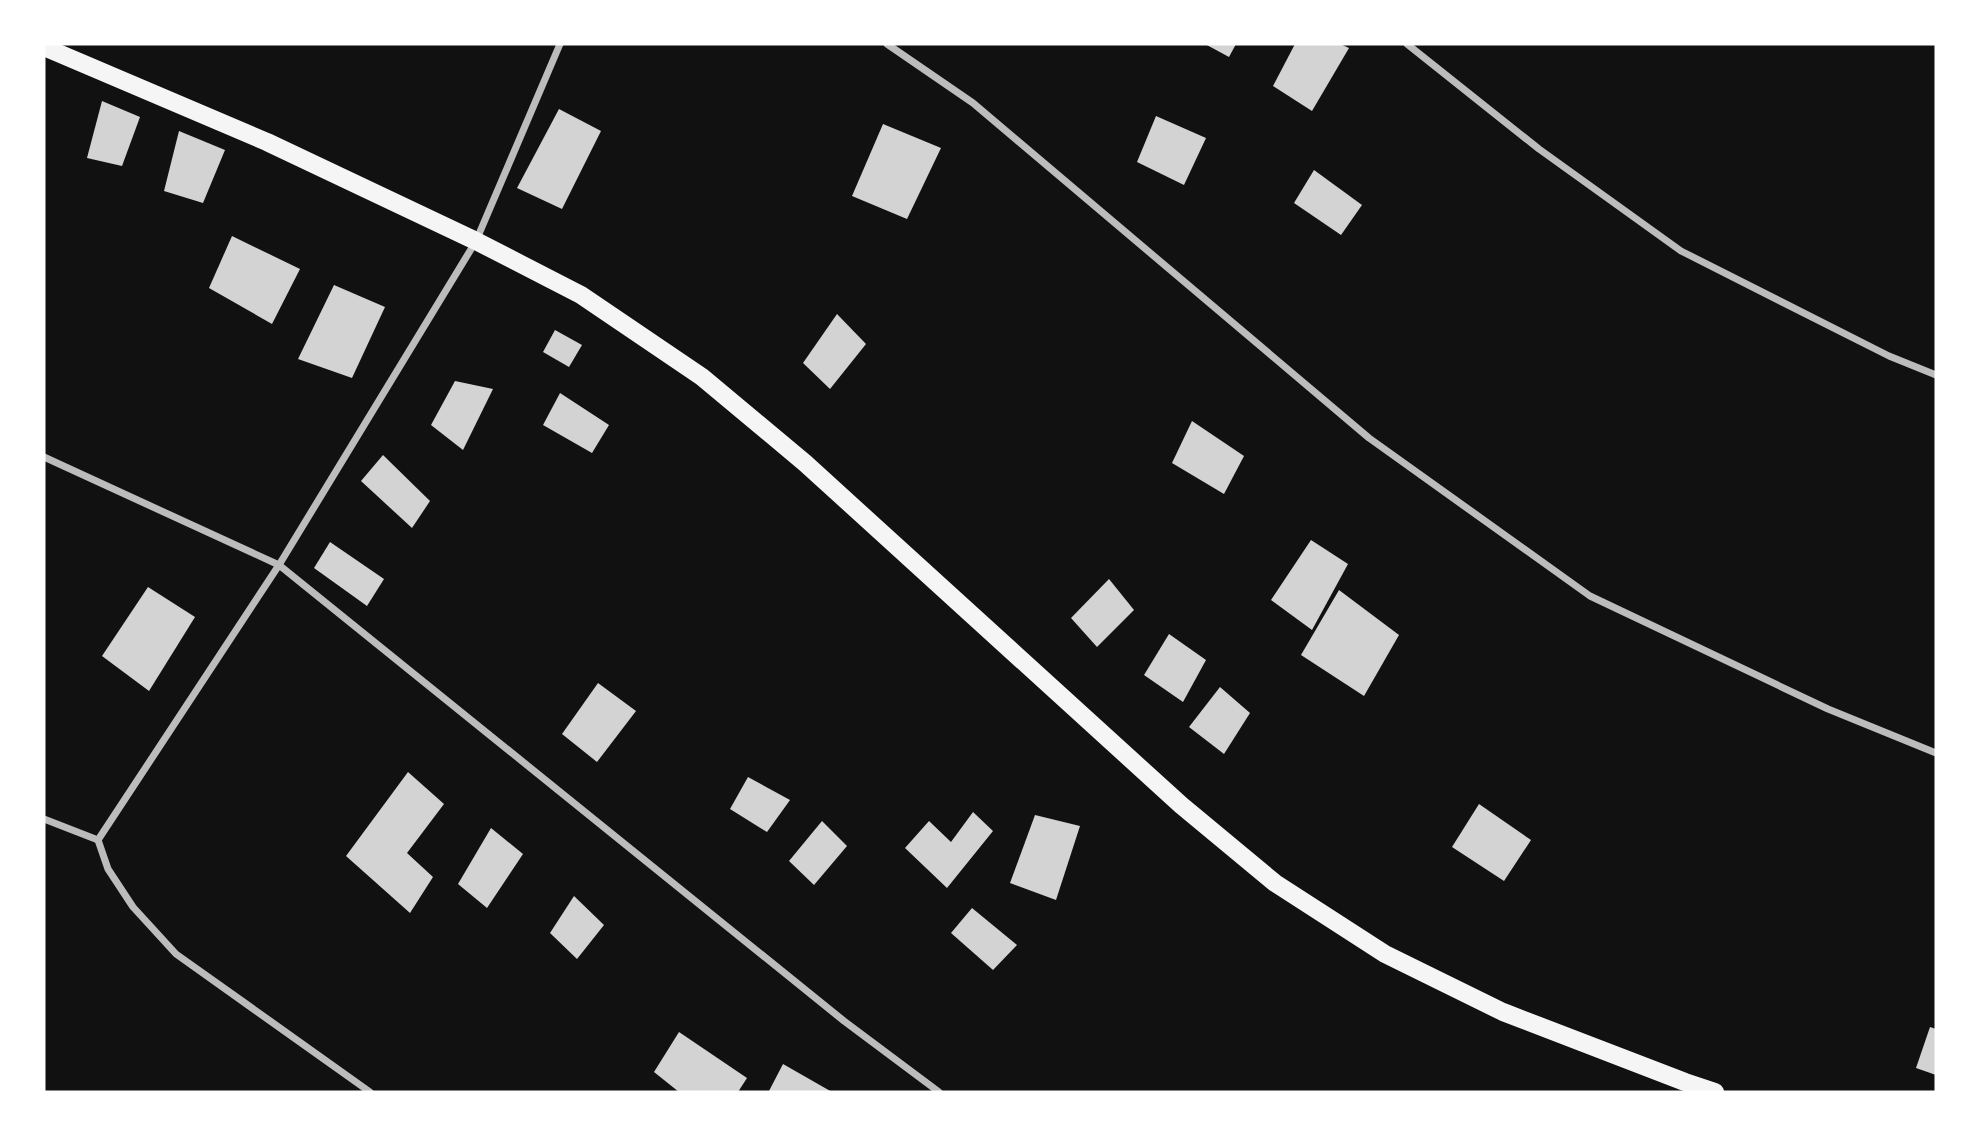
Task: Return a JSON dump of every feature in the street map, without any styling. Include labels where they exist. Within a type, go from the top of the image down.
[{"type":"main road","points":[[44,47],[267,142],[475,241],[581,295],[702,377],[805,463],[1181,805],[1275,883],[1385,954],[1503,1012],[1715,1092]]},
{"type":"street","points":[[98,840],[279,565],[475,241],[560,44]]},
{"type":"street","points":[[887,44],[973,103],[1369,438],[1590,596],[1828,709],[1936,753]]},
{"type":"street","points":[[1407,44],[1539,149],[1682,251],[1889,356],[1936,375]]},
{"type":"street","points":[[44,457],[279,565],[834,1012],[939,1092]]},
{"type":"street","points":[[44,820],[98,840]]},
{"type":"street","points":[[98,840],[108,869],[133,907],[176,954],[370,1092]]},
{"type":"building","points":[[1205,44],[1236,44],[1229,57]]},
{"type":"building","points":[[1295,44],[1340,44],[1349,48],[1312,111],[1273,86]]},
{"type":"building","points":[[102,101],[140,117],[122,166],[87,158]]},
{"type":"building","points":[[559,109],[601,131],[562,209],[517,188]]},
{"type":"building","points":[[1156,116],[1206,138],[1184,185],[1137,162]]},
{"type":"building","points":[[883,124],[941,148],[907,219],[852,196]]},
{"type":"building","points":[[179,131],[225,150],[203,203],[164,191]]},
{"type":"building","points":[[1314,170],[1362,205],[1341,235],[1294,203]]},
{"type":"building","points":[[232,236],[300,269],[272,324],[209,288]]},
{"type":"building","points":[[334,285],[385,307],[352,378],[298,359]]},
{"type":"building","points":[[837,314],[866,344],[830,389],[803,363]]},
{"type":"building","points":[[555,330],[582,345],[569,367],[543,352]]},
{"type":"building","points":[[455,381],[493,389],[463,450],[431,425]]},
{"type":"building","points":[[560,393],[609,425],[592,453],[543,425]]},
{"type":"building","points":[[1192,421],[1244,456],[1224,494],[1172,463]]},
{"type":"building","points":[[383,455],[430,501],[412,528],[361,481]]},
{"type":"building","points":[[1311,540],[1348,564],[1312,630],[1271,600]]},
{"type":"building","points":[[330,542],[384,579],[367,606],[314,568]]},
{"type":"building","points":[[1109,579],[1134,610],[1097,647],[1071,618]]},
{"type":"building","points":[[148,587],[195,617],[149,691],[102,656]]},
{"type":"building","points":[[1339,590],[1399,635],[1364,696],[1301,655]]},
{"type":"building","points":[[1169,634],[1206,660],[1183,702],[1144,675]]},
{"type":"building","points":[[598,683],[636,711],[597,762],[562,734]]},
{"type":"building","points":[[1220,687],[1250,713],[1224,754],[1189,727]]},
{"type":"building","points":[[408,772],[444,804],[407,853],[433,877],[410,913],[346,856]]},
{"type":"building","points":[[748,777],[790,800],[767,832],[730,809]]},
{"type":"building","points":[[1479,804],[1531,840],[1504,881],[1452,847]]},
{"type":"building","points":[[973,812],[993,831],[947,888],[905,848],[929,821],[951,842]]},
{"type":"building","points":[[1035,815],[1080,826],[1056,900],[1010,883]]},
{"type":"building","points":[[822,821],[847,846],[814,885],[789,861]]},
{"type":"building","points":[[491,828],[523,854],[487,908],[458,884]]},
{"type":"building","points":[[574,896],[604,925],[577,959],[550,933]]},
{"type":"building","points":[[972,908],[1017,945],[993,970],[951,933]]},
{"type":"building","points":[[1930,1027],[1936,1029],[1936,1075],[1916,1068]]},
{"type":"building","points":[[679,1032],[747,1078],[738,1092],[679,1092],[654,1072]]},
{"type":"building","points":[[783,1064],[832,1092],[769,1091]]}]
